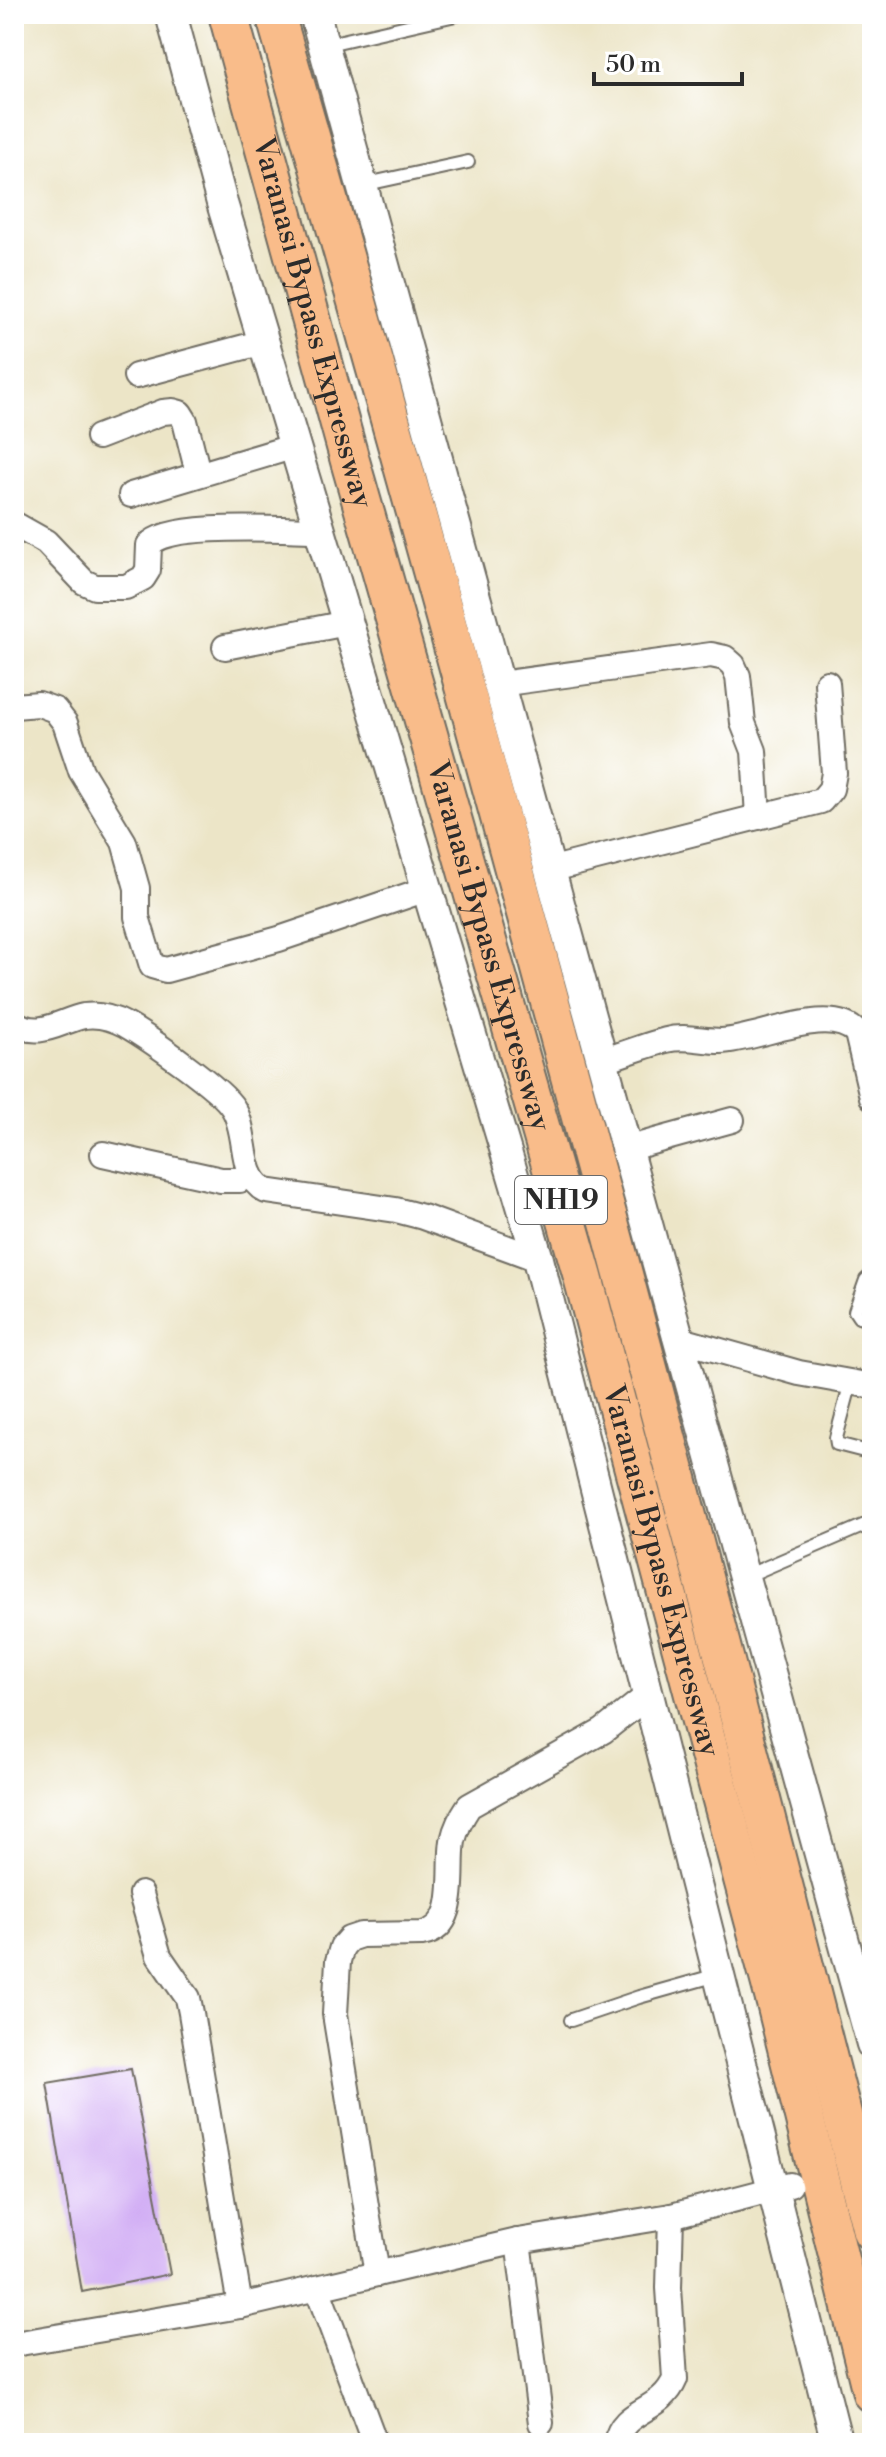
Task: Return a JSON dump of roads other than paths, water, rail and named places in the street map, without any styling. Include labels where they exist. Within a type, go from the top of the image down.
[{"type":"highway","name":"Varanasi Bypass Expressway","points":[[228,14],[350,461],[583,1277],[776,2003],[872,2393]]},
{"type":"highway","name":"Varanasi Bypass Expressway","points":[[275,14],[398,441],[607,1206],[872,2231]]},
{"type":"street","points":[[171,14],[222,203],[538,1259],[718,1975],[781,2188],[837,2443]]},
{"type":"street","points":[[315,14],[872,2044]]},
{"type":"street","points":[[136,376],[263,342]]},
{"type":"street","points":[[98,437],[163,412],[180,413],[185,421],[198,473]]},
{"type":"street","points":[[131,495],[295,446]]},
{"type":"street","points":[[14,524],[46,542],[84,582],[106,589],[126,587],[143,578],[148,570],[149,545],[164,535],[210,530],[320,530]]},
{"type":"street","points":[[225,647],[347,623]]},
{"type":"street","points":[[499,684],[711,655],[725,658],[738,676],[743,723],[754,751],[758,817]]},
{"type":"street","points":[[549,870],[821,801],[831,789],[834,773],[827,683]]},
{"type":"street","points":[[14,706],[39,704],[55,710],[65,723],[81,771],[124,842],[137,888],[137,917],[152,966],[158,970],[279,939],[427,889]]},
{"type":"street","points":[[14,1022],[22,1028],[41,1030],[83,1016],[104,1016],[126,1025],[218,1090],[233,1107],[241,1127],[250,1175],[256,1185],[266,1191],[396,1210],[538,1259]]},
{"type":"street","points":[[602,1061],[677,1038],[721,1041],[813,1022],[834,1021],[852,1027],[857,1033],[872,1097]]},
{"type":"street","points":[[626,1149],[732,1120]]},
{"type":"street","points":[[103,1154],[221,1180],[240,1180],[250,1175]]},
{"type":"street","points":[[678,1339],[799,1373],[862,1384]]},
{"type":"street","points":[[377,2274],[335,2014],[335,1984],[342,1947],[349,1939],[361,1935],[431,1933],[441,1926],[447,1915],[453,1842],[459,1821],[469,1806],[603,1731],[647,1696]]},
{"type":"street","points":[[141,1894],[159,1956],[188,1998],[240,2306]]},
{"type":"street","points":[[14,2344],[240,2306],[518,2241],[671,2216],[781,2188]]},
{"type":"street","points":[[616,2443],[621,2427],[630,2418],[658,2403],[670,2391],[675,2379],[669,2288],[671,2216]]},
{"type":"street","points":[[518,2241],[541,2423]]},
{"type":"street","points":[[317,2288],[375,2443]]},
{"type":"lane","points":[[324,45],[460,14]]},
{"type":"lane","points":[[362,185],[468,162]]},
{"type":"lane","points":[[872,1275],[866,1280],[855,1311],[859,1317],[872,1321]]},
{"type":"lane","points":[[862,1384],[836,1438],[837,1444],[872,1453]]},
{"type":"lane","points":[[744,1577],[872,1522]]},
{"type":"lane","points":[[571,2020],[718,1975]]}]
